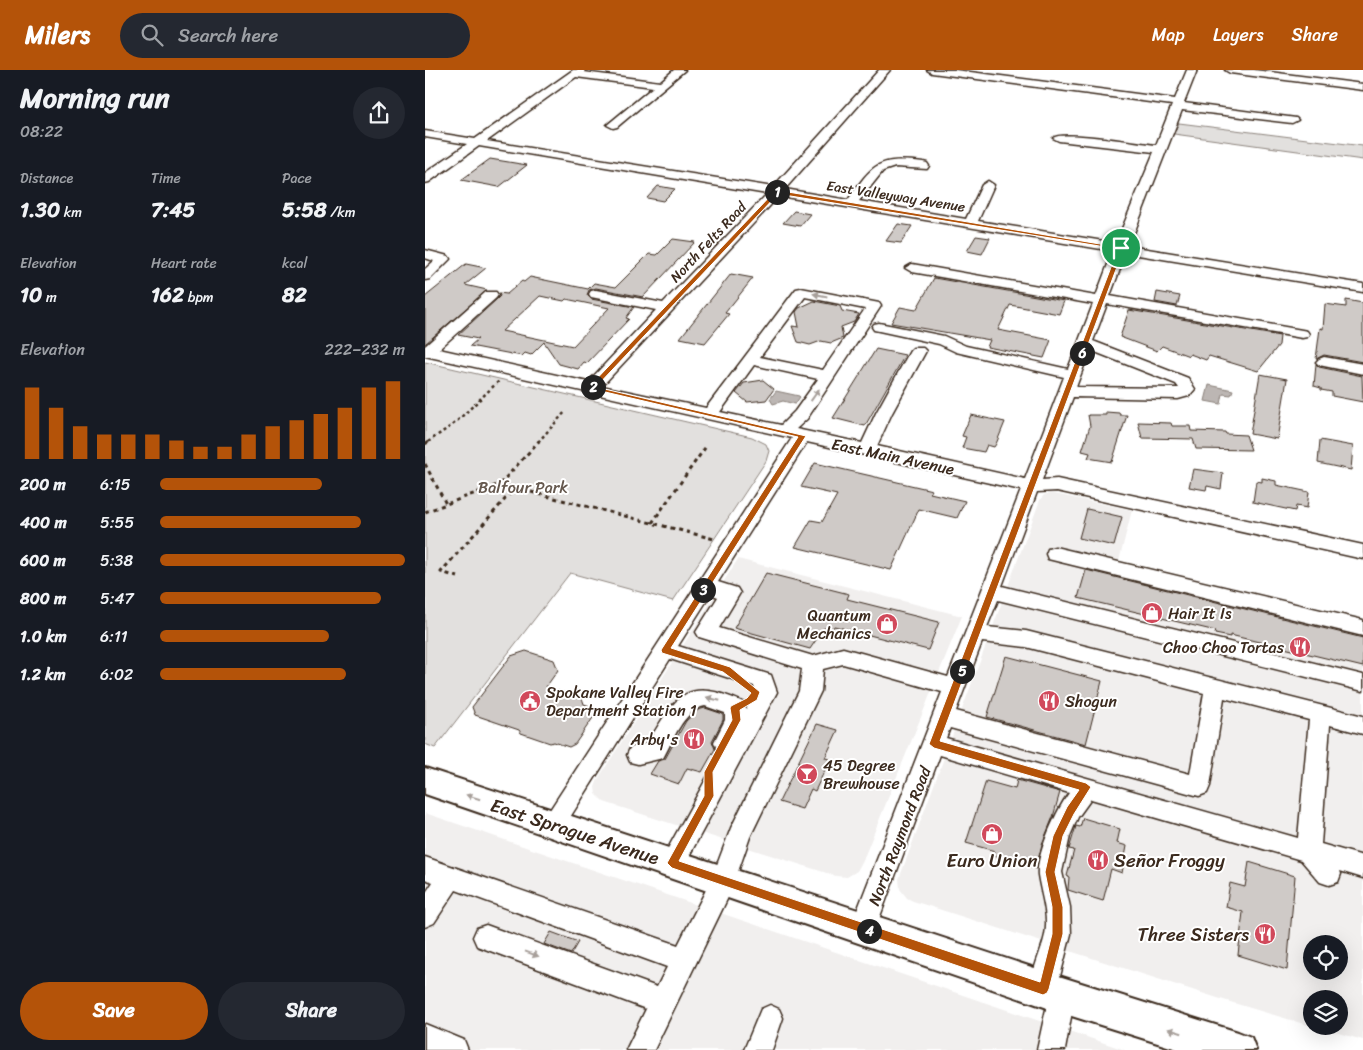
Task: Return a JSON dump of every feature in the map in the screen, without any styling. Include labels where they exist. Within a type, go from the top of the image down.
[{"type":"main road","name":"East Sprague Avenue","points":[[425,781],[1053,992],[1238,1050]]},
{"type":"street","points":[[613,124],[681,70]]},
{"type":"street","name":"North Felts Road","points":[[591,388],[776,192],[885,70]]},
{"type":"street","points":[[932,70],[1292,120]]},
{"type":"street","name":"North Raymond Road","points":[[863,929],[1033,486],[1121,248],[1192,70]]},
{"type":"street","points":[[1230,70],[1363,86]]},
{"type":"street","points":[[425,179],[577,72],[662,85]]},
{"type":"street","points":[[1070,127],[1087,135],[1161,147]]},
{"type":"street","name":"East Valleyway Avenue","points":[[425,134],[1363,288]]},
{"type":"street","points":[[1059,138],[1161,147]]},
{"type":"street","points":[[851,204],[871,176],[884,164],[900,163],[923,166]]},
{"type":"street","points":[[971,224],[988,185]]},
{"type":"street","points":[[425,254],[443,259],[425,276]]},
{"type":"street","points":[[912,268],[1302,334]]},
{"type":"street","points":[[554,823],[706,586],[793,434],[801,415],[875,306],[801,292],[709,415]]},
{"type":"street","points":[[596,294],[667,308]]},
{"type":"street","points":[[426,352],[491,295]]},
{"type":"street","points":[[879,327],[944,340],[961,349],[1073,376]]},
{"type":"street","points":[[1067,392],[1178,394],[1183,393],[1187,389],[1182,381],[1086,343]]},
{"type":"street","points":[[867,450],[918,350]]},
{"type":"street","name":"East Main Avenue","points":[[426,352],[1033,486],[1057,485],[1363,552]]},
{"type":"street","points":[[750,360],[828,376]]},
{"type":"street","points":[[1324,362],[1363,369]]},
{"type":"street","points":[[1055,554],[1363,628]]},
{"type":"street","points":[[706,586],[730,593],[706,632],[813,664],[843,656],[955,688]]},
{"type":"street","points":[[992,591],[1363,683]]},
{"type":"street","points":[[975,634],[1026,639],[1363,725]]},
{"type":"street","points":[[665,650],[764,681],[766,692],[672,863]]},
{"type":"street","points":[[640,1050],[723,881],[739,836],[810,692],[813,664]]},
{"type":"street","points":[[727,669],[756,692],[750,701],[735,708]]},
{"type":"street","points":[[944,717],[1199,786],[1215,687]]},
{"type":"street","points":[[638,755],[655,751],[685,703],[696,697],[708,697],[735,708]]},
{"type":"street","points":[[709,796],[709,772],[736,720],[735,708]]},
{"type":"street","points":[[1320,714],[1309,852],[1329,874]]},
{"type":"street","points":[[934,744],[1363,867]]},
{"type":"street","points":[[1051,1050],[1058,907],[1050,872],[1058,836],[1070,810],[1086,787]]},
{"type":"street","points":[[425,868],[684,960]]},
{"type":"street","points":[[425,915],[451,878]]},
{"type":"street","points":[[486,937],[663,1002]]},
{"type":"street","points":[[757,1050],[770,1018]]},
{"type":"street","points":[[425,1038],[454,1050]]},
{"type":"path","points":[[425,444],[445,432],[462,418],[510,370]]},
{"type":"path","points":[[425,512],[500,484],[566,411]]},
{"type":"path","points":[[652,523],[707,445]]},
{"type":"path","points":[[425,464],[446,504]]},
{"type":"path","points":[[500,484],[714,539]]},
{"type":"path","points":[[458,577],[441,572],[515,488]]},
{"type":"shaded area","points":[[1209,385],[1233,390],[1231,395],[1223,394],[1221,404],[1205,401]]},
{"type":"shaded area","points":[[776,391],[800,397],[795,404],[783,401],[773,404],[770,399]]},
{"type":"shaded area","points":[[1050,493],[1132,510],[1118,565],[1363,623],[1363,1040],[1345,1035],[1348,1035],[1348,990],[1303,990],[1303,1024],[913,901],[907,898],[900,889],[899,879],[1040,500],[1044,495]]},
{"type":"shaded area","points":[[738,559],[962,616],[863,860],[857,871],[847,877],[836,876],[604,802],[596,794],[595,787],[598,779]]},
{"type":"shaded area","points":[[425,813],[676,898],[1125,1050],[425,1050]]},
{"type":"green space","points":[[1179,123],[1363,146],[1363,160],[1174,134]]},
{"type":"green space","name":"Balfour Park","points":[[425,362],[752,437],[766,444],[769,451],[766,461],[673,601],[570,573],[435,748],[425,744]]},
{"type":"building","points":[[490,159],[527,165],[499,187],[461,180]]},
{"type":"building","points":[[658,186],[675,189],[663,201],[647,198]]},
{"type":"building","points":[[794,211],[810,214],[800,226],[783,223]]},
{"type":"building","points":[[898,224],[912,226],[901,243],[886,241]]},
{"type":"building","points":[[976,236],[990,238],[982,254],[967,251]]},
{"type":"building","points":[[673,239],[695,242],[643,297],[596,288],[589,290],[587,295],[591,299],[634,307],[626,318],[629,319],[587,363],[584,362],[578,369],[559,364],[544,342],[531,355],[525,353],[522,356],[470,346],[478,339],[458,335],[500,296],[499,293],[507,294],[522,281],[524,282],[530,277],[588,289],[594,283],[616,287],[649,254],[657,255]],"holes":[[[540,296],[564,301],[566,299],[609,308],[573,346],[502,331]]]},
{"type":"building","points":[[466,264],[486,268],[465,285],[487,290],[425,344],[425,297]]},
{"type":"building","points":[[731,274],[753,278],[725,313],[729,314],[705,343],[680,338]]},
{"type":"building","points":[[934,278],[1064,301],[1059,314],[1010,305],[998,330],[1051,340],[1044,358],[987,347],[990,340],[891,323],[900,307],[916,310]]},
{"type":"building","points":[[1157,292],[1180,296],[1177,306],[1155,302]]},
{"type":"building","points":[[1346,300],[1363,303],[1363,362],[1324,355],[1316,359],[1320,328],[1323,329],[1325,304],[1346,307]]},
{"type":"building","points":[[814,301],[840,306],[842,311],[859,314],[854,322],[841,327],[843,338],[831,343],[821,341],[810,345],[798,342],[792,326],[799,327],[796,312],[799,308]]},
{"type":"building","points":[[1129,310],[1280,336],[1279,345],[1258,371],[1209,356],[1206,360],[1190,354],[1189,356],[1162,346],[1157,351],[1120,337]]},
{"type":"building","points":[[876,349],[905,355],[865,426],[833,418]]},
{"type":"building","points":[[1316,364],[1319,367],[1362,376],[1363,402],[1332,396],[1332,392],[1321,390],[1321,388],[1314,386]]},
{"type":"building","points":[[1260,374],[1287,379],[1277,439],[1250,434]]},
{"type":"building","points":[[763,380],[774,389],[766,400],[747,402],[736,393],[744,383]]},
{"type":"building","points":[[1106,412],[1127,415],[1112,462],[1088,458],[1090,453],[1082,451],[1090,426],[1088,415],[1106,415]]},
{"type":"building","points":[[971,415],[1005,422],[994,447],[987,445],[984,452],[962,448],[966,437],[962,436]]},
{"type":"building","points":[[1138,422],[1171,423],[1172,426],[1190,426],[1191,431],[1246,435],[1251,450],[1196,449],[1193,439],[1142,438]]},
{"type":"building","points":[[1320,440],[1353,446],[1351,470],[1318,463]]},
{"type":"building","points":[[815,463],[932,490],[930,493],[965,501],[957,518],[919,509],[891,570],[795,547],[811,520],[822,522],[837,495],[801,487]]},
{"type":"building","points":[[1193,469],[1223,473],[1221,489],[1207,486],[1206,490],[1189,487]]},
{"type":"building","points":[[1262,478],[1276,481],[1276,485],[1309,492],[1307,508],[1296,506],[1295,511],[1253,502],[1256,481],[1262,482]]},
{"type":"building","points":[[1087,509],[1122,517],[1114,546],[1079,538]]},
{"type":"building","points":[[1086,570],[1363,638],[1363,667],[1230,635],[1230,637],[1215,634],[1216,631],[1078,598]]},
{"type":"building","points":[[766,573],[849,594],[847,599],[939,622],[928,650],[834,626],[832,630],[824,628],[810,649],[734,628]]},
{"type":"building","name":"Spokane Valley Fire Department Station 1","points":[[526,651],[554,660],[558,670],[546,687],[582,698],[584,704],[599,709],[575,744],[569,747],[554,742],[550,743],[475,715],[472,707],[511,656]]},
{"type":"building","name":"Shogun","points":[[1006,656],[1102,681],[1086,744],[987,717]]},
{"type":"building","name":"Arby's","points":[[705,708],[723,714],[723,720],[712,741],[715,749],[702,772],[687,768],[679,784],[650,774],[658,761],[665,759],[686,721],[698,710]]},
{"type":"building","name":"45 Degree Brewhouse","points":[[817,724],[838,730],[825,758],[830,759],[815,791],[811,789],[802,809],[779,802]]},
{"type":"building","points":[[1017,780],[1060,792],[1053,817],[1042,844],[1036,869],[994,856],[995,851],[966,843],[986,781],[1015,789]]},
{"type":"building","name":"Señor Froggy","points":[[1083,818],[1120,829],[1117,843],[1127,846],[1122,873],[1111,869],[1103,901],[1068,890],[1069,877],[1067,876],[1074,850],[1069,849],[1076,826],[1080,827]]},
{"type":"building","name":"Three Sisters","points":[[1249,862],[1295,876],[1287,970],[1238,955],[1243,912],[1226,907],[1230,883],[1245,887]]},
{"type":"building","points":[[551,932],[578,942],[571,954],[544,944]]},
{"type":"place","name":"Hair It Is","points":[[1152,613]]},
{"type":"place","name":"Quantum Mechanics","points":[[887,624]]},
{"type":"place","name":"Choo Choo Tortas","points":[[1300,647]]},
{"type":"place","name":"Spokane Valley Fire Department Station 1","points":[[530,701]]},
{"type":"place","name":"Shogun","points":[[1049,701]]},
{"type":"place","name":"Arby's","points":[[694,739]]},
{"type":"place","name":"45 Degree Brewhouse","points":[[807,774]]},
{"type":"place","name":"Euro Union","points":[[992,834]]},
{"type":"place","name":"Señor Froggy","points":[[1098,860]]},
{"type":"place","name":"Three Sisters","points":[[1265,934]]},
{"type":"route","points":[[776,192],[1121,248],[1033,486],[934,744],[1086,787],[1070,810],[1058,836],[1050,872],[1058,907],[1058,934],[1043,989],[672,863],[709,796],[709,772],[736,720],[735,708],[750,701],[756,692],[727,669],[665,650],[802,436],[591,388],[776,192]]}]
